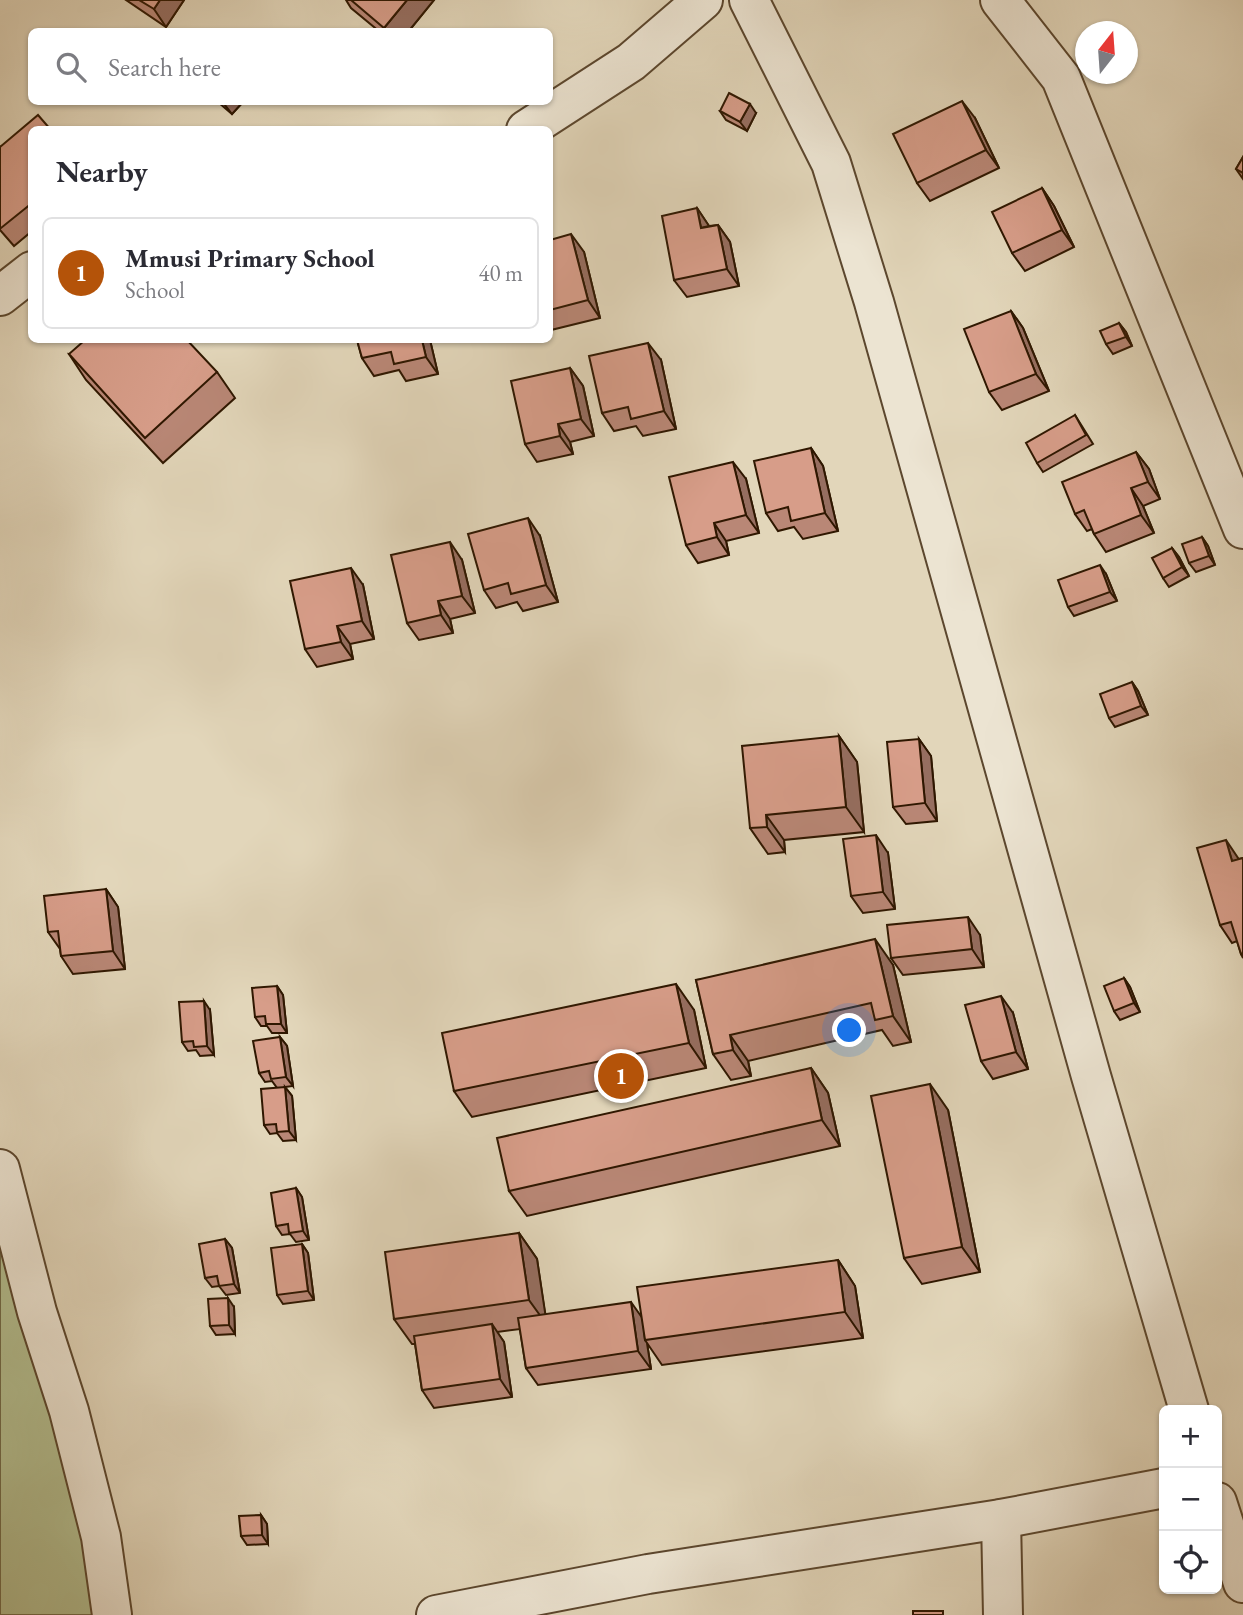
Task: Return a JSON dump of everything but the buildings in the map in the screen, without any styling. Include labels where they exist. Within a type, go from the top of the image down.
[{"type":"street","points":[[532,126],[631,62],[704,0]]},
{"type":"street","points":[[749,0],[831,163],[874,302],[1091,1076],[1188,1405]]},
{"type":"street","points":[[1000,0],[1062,78],[1243,529]]},
{"type":"street","points":[[0,296],[28,274]]},
{"type":"street","points":[[0,1169],[37,1311],[69,1411],[119,1614]]},
{"type":"street","points":[[436,1615],[648,1574],[1001,1518],[1159,1489]]},
{"type":"street","points":[[1001,1518],[1003,1615]]},
{"type":"street","points":[[1222,1518],[1243,1583]]},
{"type":"green space","points":[[0,1152],[98,1615],[0,1615]]},
{"type":"place","name":"Mmusi Primary School","points":[[621,1076]]}]
